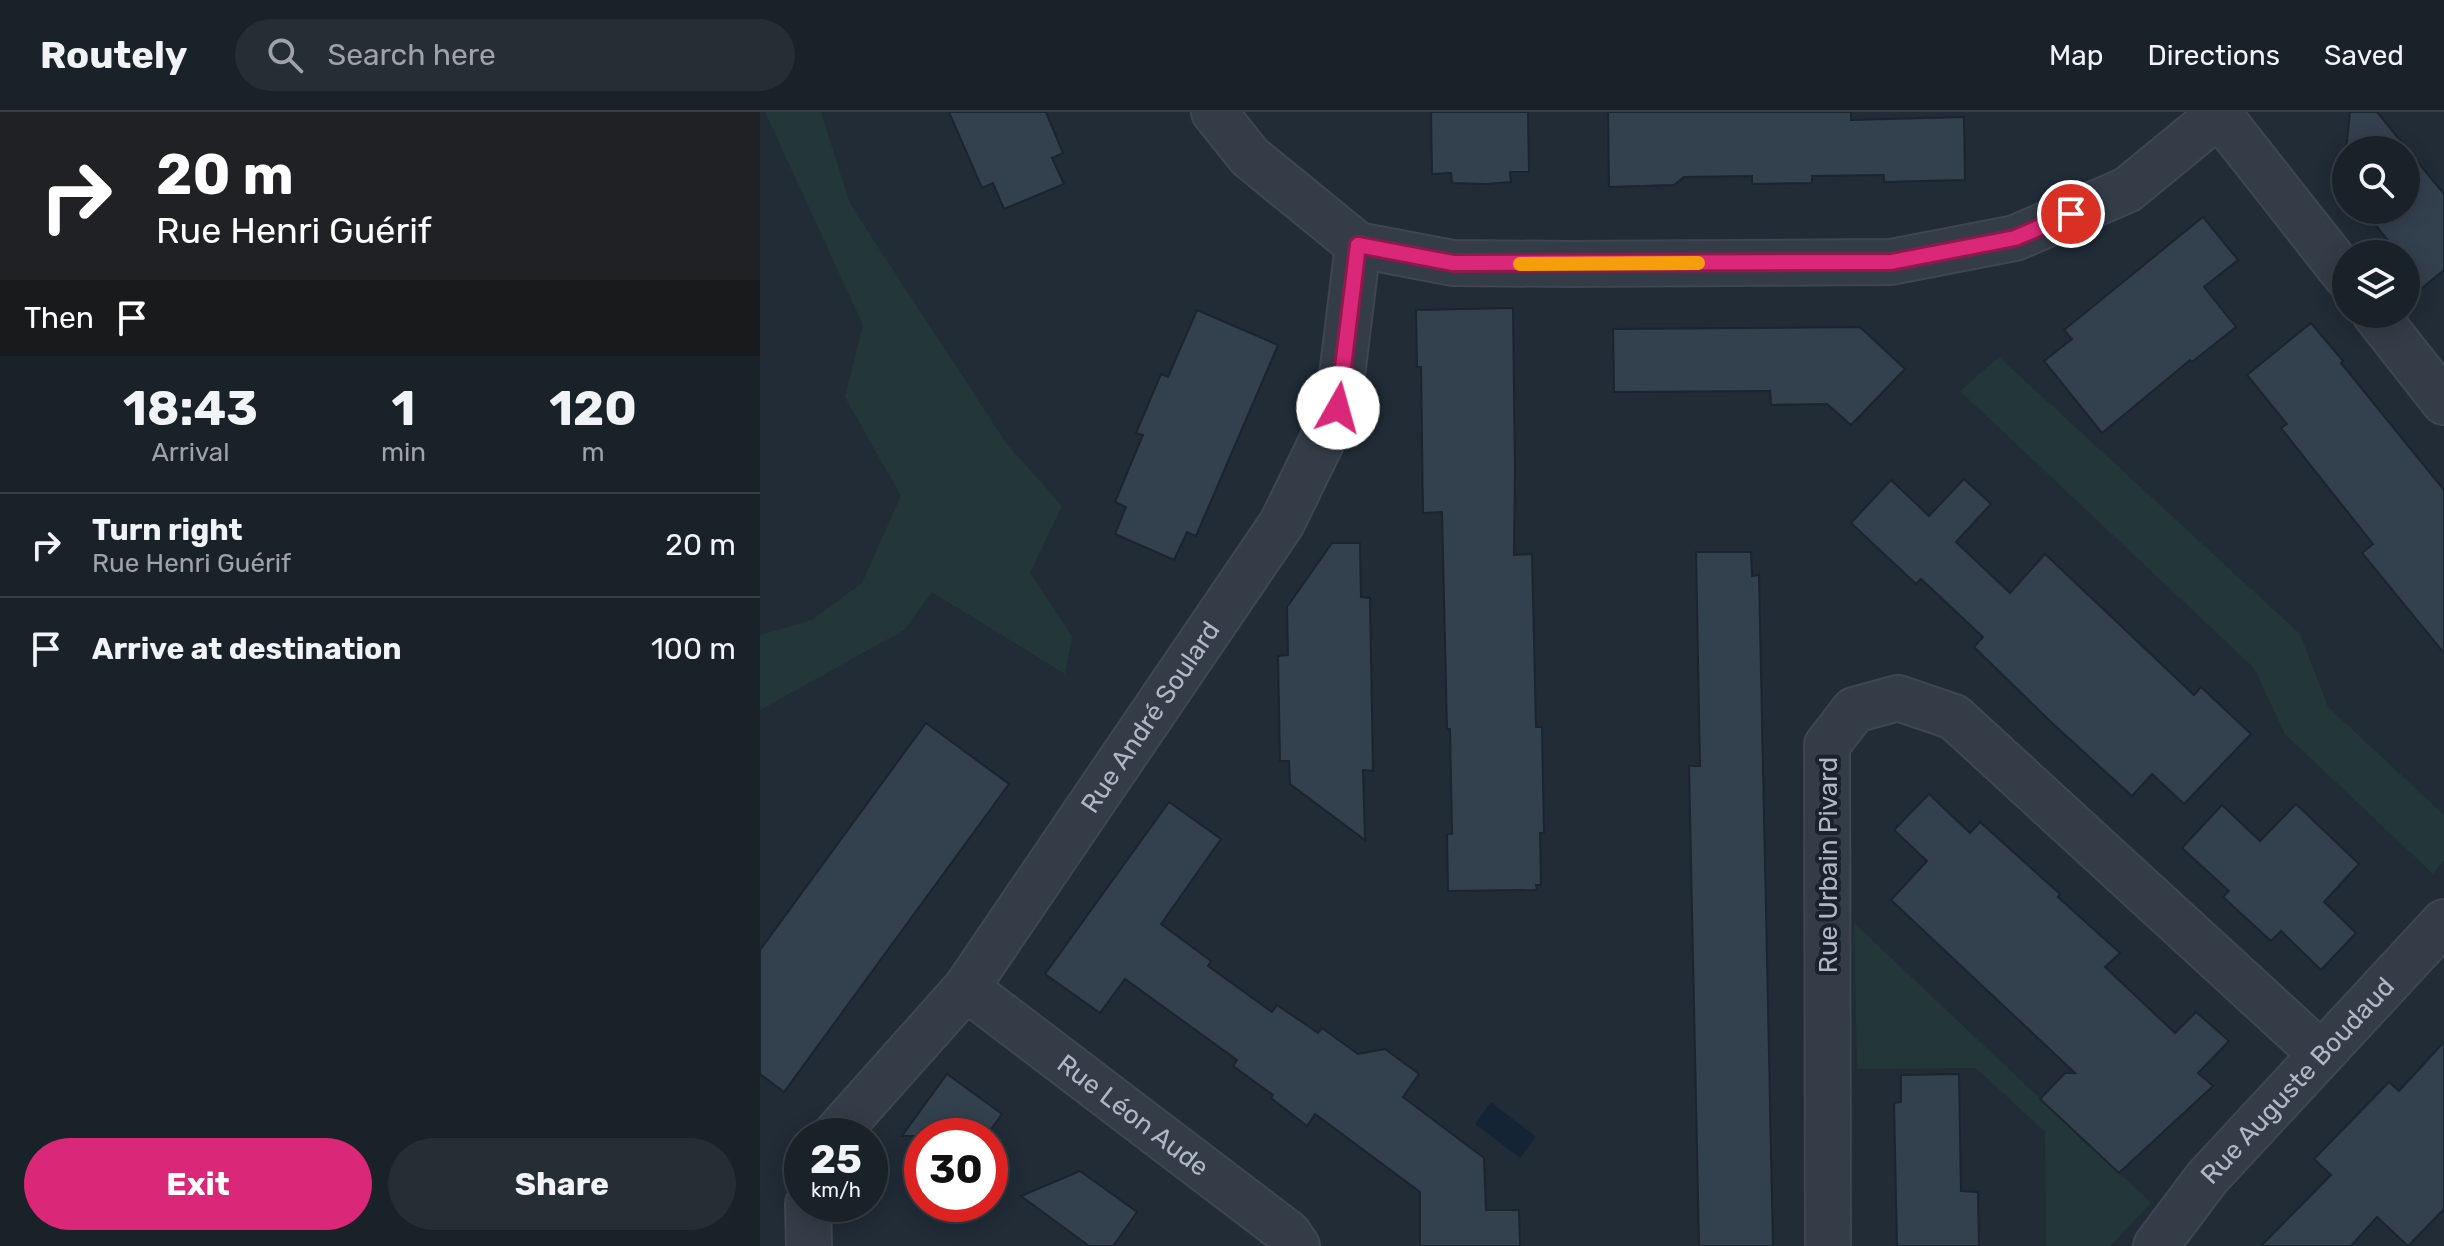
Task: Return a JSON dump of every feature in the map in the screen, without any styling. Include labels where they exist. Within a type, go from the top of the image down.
[{"type":"street","points":[[1214,112],[1250,157],[1358,245],[1453,263],[1891,262],[2015,238],[2127,190],[2219,113],[2332,258]]},
{"type":"street","name":"Rue André Soulard","points":[[850,1118],[966,988],[1282,523],[1338,408],[1358,245]]},
{"type":"street","points":[[2386,328],[2444,402]]},
{"type":"street","name":"Rue Urbain Pivard","points":[[1828,1246],[1827,745],[1854,710],[1898,698],[1954,717],[2320,1053]]},
{"type":"street","name":"Rue Auguste Boudaud","points":[[2156,1246],[2207,1178],[2444,922]]},
{"type":"street","name":"Rue Léon Aude","points":[[966,988],[1288,1233],[1297,1246]]},
{"type":"street","points":[[808,1222],[809,1246]]},
{"type":"green space","points":[[765,112],[821,112],[850,204],[1006,443],[1062,506],[1030,573],[1072,637],[1065,674],[932,592],[904,630],[760,710],[760,635],[812,620],[862,583],[901,496],[845,397],[863,325]]},
{"type":"green space","points":[[1999,357],[2300,634],[2328,707],[2444,815],[2444,860],[2433,874],[2285,734],[2254,668],[1960,391]]},
{"type":"green space","points":[[1854,923],[2151,1203],[2110,1246],[2046,1246],[2045,1132],[1976,1068],[1857,1069]]},
{"type":"water","points":[[1491,1102],[1536,1137],[1520,1158],[1475,1124]]},
{"type":"building","points":[[949,112],[1046,112],[1063,153],[1052,158],[1064,184],[1004,209],[993,183],[982,188]]},
{"type":"building","points":[[1431,112],[1528,112],[1529,172],[1510,172],[1511,182],[1487,184],[1452,183],[1451,173],[1432,174]]},
{"type":"building","points":[[1608,112],[1851,112],[1851,120],[1964,117],[1965,180],[1884,182],[1884,175],[1812,176],[1812,183],[1752,184],[1752,176],[1684,177],[1674,185],[1609,187]]},
{"type":"building","points":[[2350,112],[2377,112],[2397,136],[2347,136]]},
{"type":"building","points":[[2420,165],[2444,194],[2444,270],[2420,290],[2420,240],[2388,240],[2374,224],[2420,224]]},
{"type":"building","points":[[2203,217],[2238,260],[2204,287],[2236,327],[2192,362],[2190,360],[2102,433],[2044,361],[2072,339],[2064,330]]},
{"type":"building","points":[[1513,308],[1514,555],[1532,554],[1536,727],[1542,727],[1544,833],[1540,833],[1541,885],[1536,885],[1537,890],[1448,891],[1447,834],[1452,834],[1442,512],[1423,513],[1421,367],[1417,367],[1416,310]]},
{"type":"building","points":[[1197,310],[1278,345],[1196,536],[1187,532],[1174,560],[1115,534],[1126,507],[1115,502],[1143,435],[1136,433],[1161,374],[1168,377]]},
{"type":"building","points":[[2311,323],[2444,490],[2444,653],[2362,553],[2373,544],[2281,428],[2287,424],[2247,375]]},
{"type":"building","points":[[1860,327],[1905,369],[1851,425],[1827,404],[1771,405],[1770,391],[1614,392],[1613,329]]},
{"type":"building","points":[[1964,479],[1991,504],[1956,542],[2010,593],[2045,554],[2194,695],[2201,687],[2251,734],[2184,804],[2152,774],[2132,796],[1974,647],[1983,637],[1921,579],[1916,584],[1851,523],[1891,480],[1929,516]]},
{"type":"building","points":[[1332,543],[1360,543],[1361,597],[1370,598],[1373,771],[1363,770],[1365,840],[1290,784],[1289,761],[1280,761],[1278,656],[1288,655],[1287,607]]},
{"type":"building","points":[[1696,552],[1751,552],[1752,576],[1759,575],[1773,1246],[1699,1246],[1689,766],[1700,766]]},
{"type":"building","points":[[926,723],[1009,784],[784,1092],[760,1074],[760,950]]},
{"type":"building","points":[[1929,794],[1970,833],[1980,822],[2060,894],[2058,897],[2120,953],[2105,967],[2175,1033],[2196,1012],[2229,1041],[2198,1073],[2213,1086],[2119,1173],[2040,1099],[2065,1073],[2075,1073],[1891,900],[1927,861],[1894,830]]},
{"type":"building","points":[[1169,802],[1221,839],[1161,924],[1211,961],[1208,966],[1272,1012],[1277,1005],[1318,1033],[1322,1028],[1358,1054],[1385,1049],[1419,1074],[1403,1097],[1484,1158],[1486,1210],[1519,1210],[1520,1246],[1420,1246],[1420,1192],[1315,1114],[1307,1126],[1271,1098],[1273,1095],[1233,1066],[1237,1060],[1125,979],[1100,1013],[1045,974]]},
{"type":"building","points":[[2296,804],[2359,864],[2324,902],[2356,933],[2321,970],[2281,931],[2271,941],[2223,897],[2229,891],[2182,848],[2222,805],[2260,841]]},
{"type":"building","points":[[2444,1042],[2444,1209],[2408,1246],[2377,1217],[2351,1246],[2261,1246],[2331,1175],[2314,1159],[2389,1082],[2399,1091]]},
{"type":"building","points":[[947,1074],[1002,1114],[999,1118],[915,1118]]},
{"type":"building","points":[[1959,1074],[1961,1191],[1978,1192],[1979,1246],[1897,1246],[1894,1103],[1901,1102],[1901,1075]]},
{"type":"building","points":[[1080,1171],[1137,1212],[1113,1246],[1089,1246],[1021,1196]]},
{"type":"slow traffic","points":[[1520,264],[1698,263]]},
{"type":"route","points":[[1338,408],[1358,245],[1453,263],[1891,262],[2015,238],[2071,214]]}]
